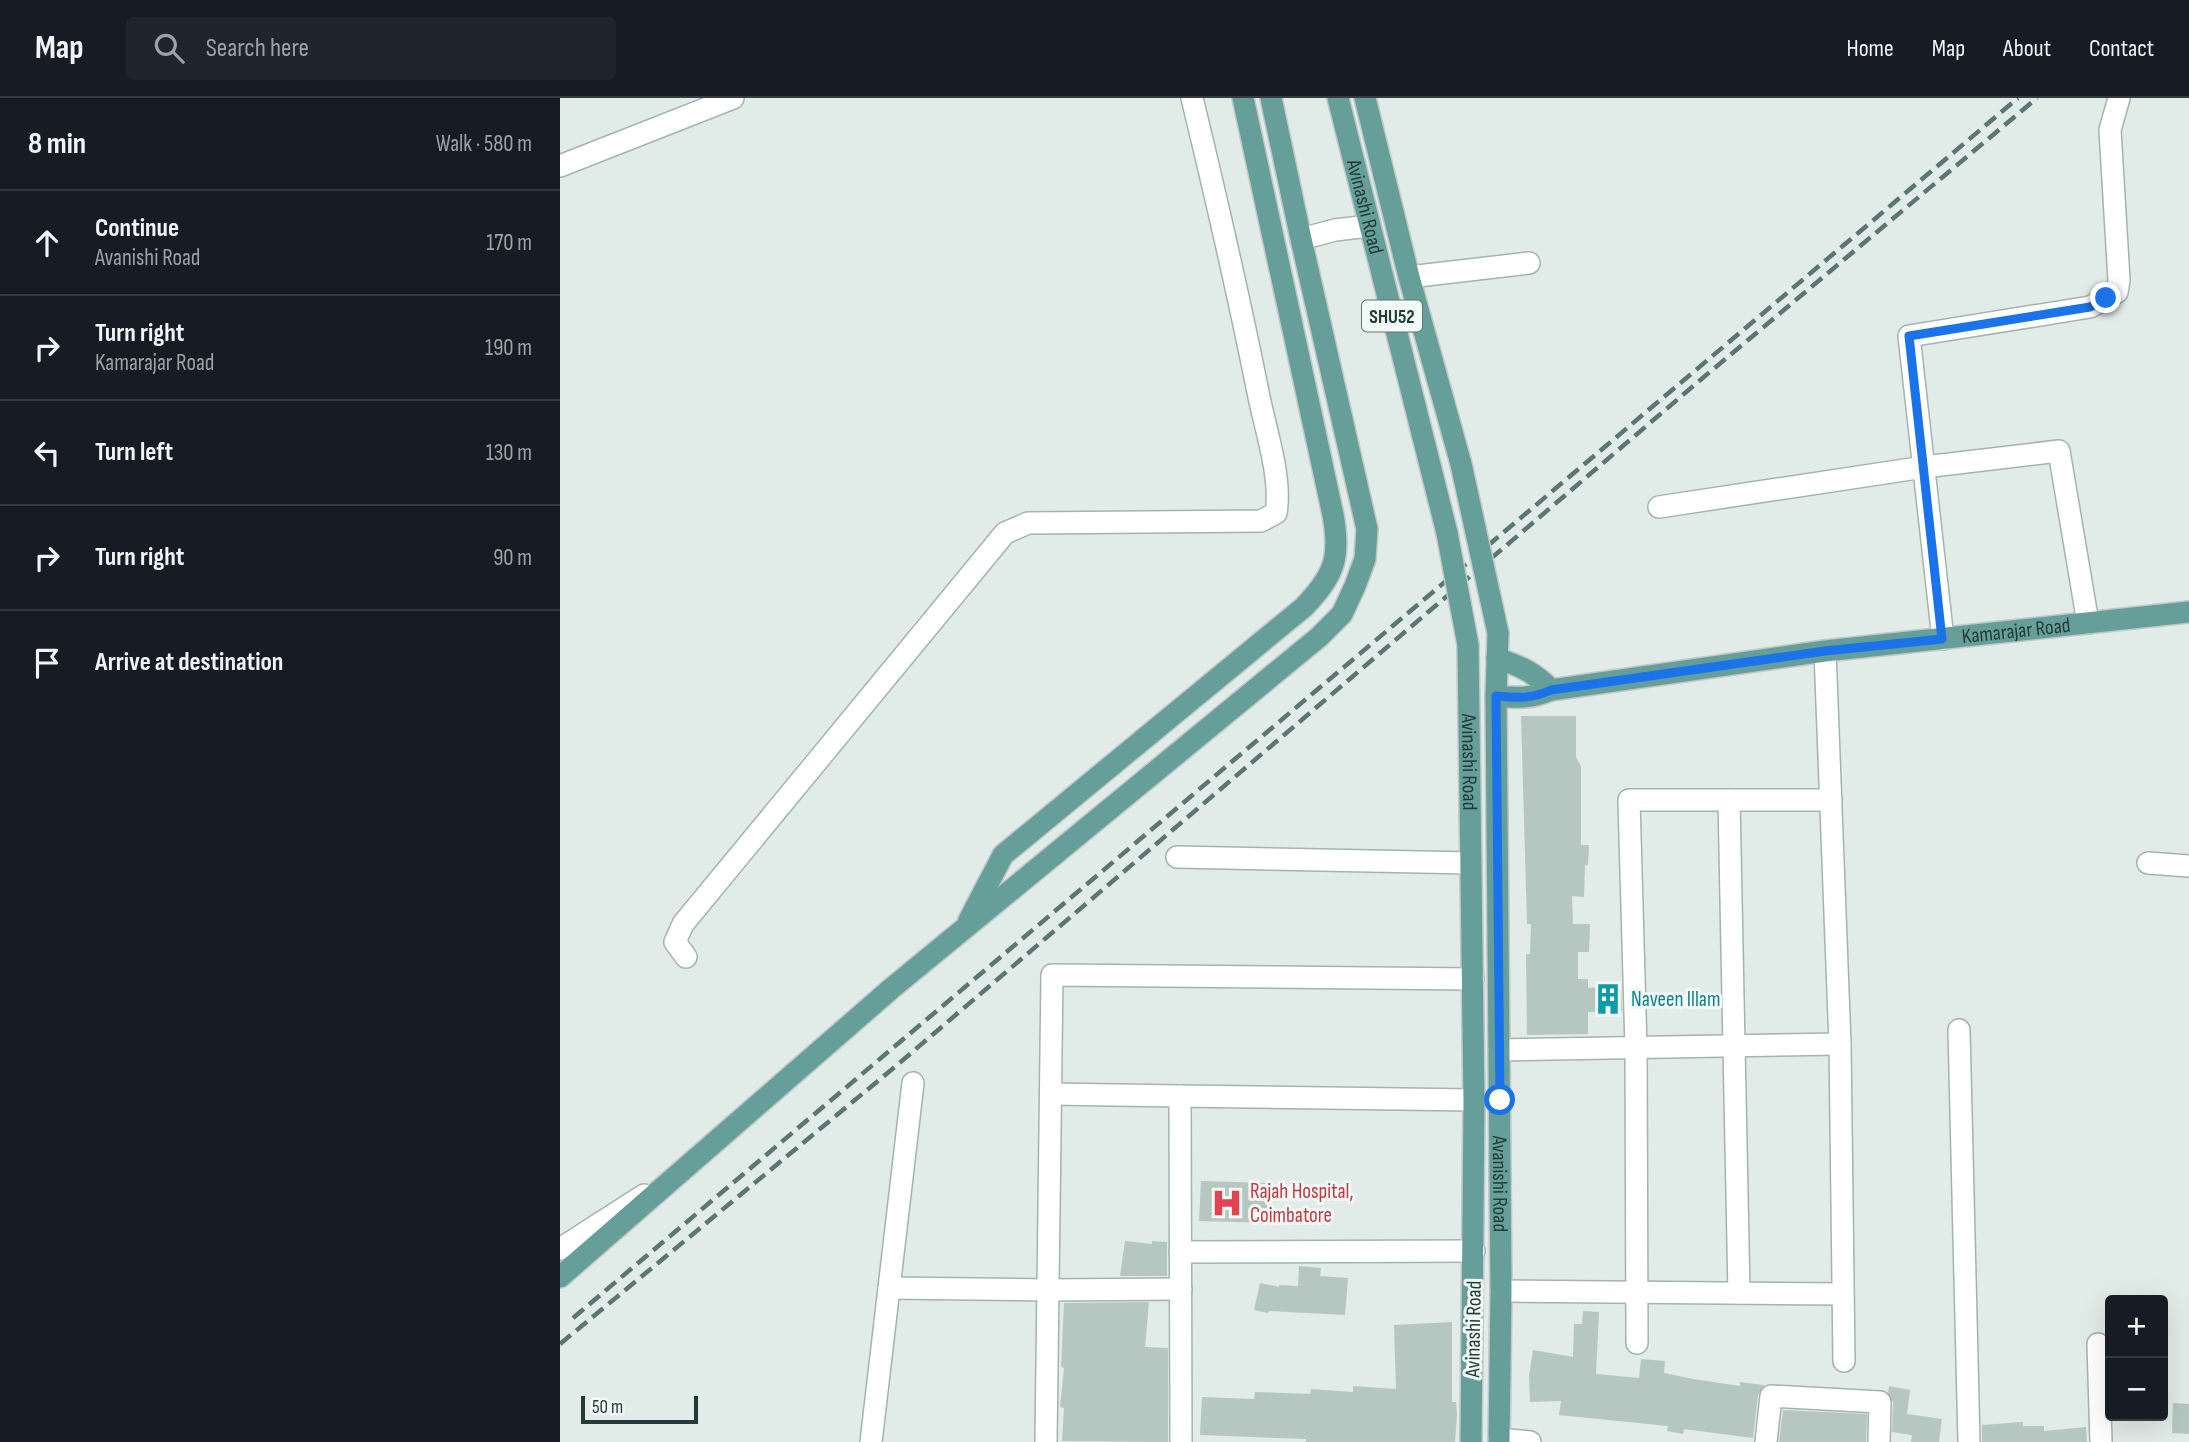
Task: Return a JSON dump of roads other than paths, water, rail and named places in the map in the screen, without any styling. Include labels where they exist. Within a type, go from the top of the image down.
[{"type":"main road","points":[[965,928],[1003,855],[1304,607],[1325,584],[1334,563],[1337,538],[1333,515],[1244,98]]},
{"type":"main road","points":[[560,1277],[965,928],[1319,637],[1342,614],[1365,559],[1367,529],[1271,98]]},
{"type":"main road","name":"Avinashi Road","points":[[1338,98],[1447,533],[1468,645],[1474,1101],[1471,1442]]},
{"type":"main road","name":"Avinashi Road","points":[[1365,98],[1409,277],[1461,464],[1498,633]]},
{"type":"main road","name":"Kamarajar Road","points":[[1496,696],[1522,699],[1551,690],[1825,651],[2189,612]]},
{"type":"main road","name":"Avanishi Road","points":[[1498,633],[1496,696],[1501,1291],[1499,1441]]},
{"type":"main road","points":[[1497,658],[1527,669],[1551,690]]},
{"type":"main road","points":[[1473,1001],[1498,1000]]},
{"type":"main road","points":[[1474,1139],[1500,1139]]},
{"type":"street","points":[[560,166],[733,98]]},
{"type":"street","points":[[686,957],[675,942],[683,924],[1005,533],[1028,523],[1261,521],[1276,513],[1279,496],[1261,403],[1233,268],[1192,98]]},
{"type":"street","points":[[1942,639],[1909,336],[2090,307],[2116,292],[2119,280],[2110,130],[2119,98]]},
{"type":"street","points":[[1301,239],[1335,230],[1368,226]]},
{"type":"street","points":[[1409,277],[1529,263]]},
{"type":"street","points":[[1659,507],[1924,467],[2059,451],[2088,623]]},
{"type":"street","points":[[1825,651],[1840,1044],[1844,1361]]},
{"type":"street","points":[[1637,1343],[1636,1048],[1629,800],[1831,800]]},
{"type":"street","points":[[1729,800],[1732,1046],[1740,1293]]},
{"type":"street","points":[[1177,857],[1471,863]]},
{"type":"street","points":[[2148,863],[2189,866]]},
{"type":"street","points":[[1046,1442],[1052,975],[1472,979]]},
{"type":"street","points":[[1959,1030],[1969,1442]]},
{"type":"street","points":[[1499,1050],[1840,1044]]},
{"type":"street","points":[[871,1442],[913,1083]]},
{"type":"street","points":[[1051,1094],[1474,1101]]},
{"type":"street","points":[[1180,1096],[1181,1442]]},
{"type":"street","points":[[560,1249],[684,1169]]},
{"type":"street","points":[[1180,1252],[1474,1251]]},
{"type":"street","points":[[889,1288],[1181,1289]]},
{"type":"street","points":[[1501,1291],[1842,1294]]},
{"type":"street","points":[[2098,1344],[2101,1442]]},
{"type":"street","points":[[1766,1442],[1771,1396],[1880,1402],[1879,1442]]},
{"type":"street","points":[[1499,1441],[1530,1442]]},
{"type":"railway","points":[[573,1318],[2018,98]]},
{"type":"railway","points":[[560,1344],[890,1071],[1705,376],[2037,98]]},
{"type":"place","name":"Naveen Illam","points":[[1608,999]]},
{"type":"place","name":"Rajah Hospital, Coimbatore","points":[[1227,1203]]}]
